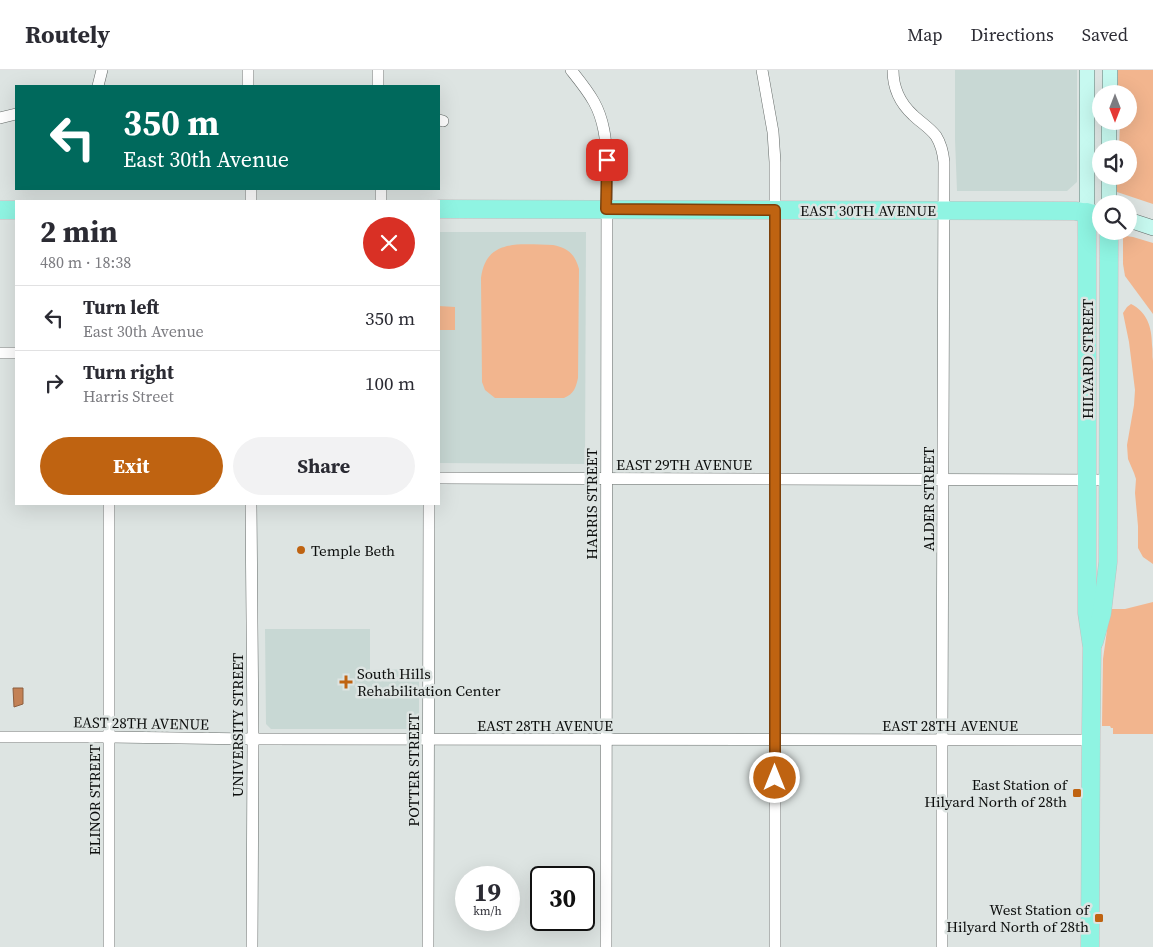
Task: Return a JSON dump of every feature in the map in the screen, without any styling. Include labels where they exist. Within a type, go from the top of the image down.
[{"type":"main road","name":"HILYARD STREET","points":[[1087,70],[1093,195]]},
{"type":"main road","points":[[1110,70],[1110,85]]},
{"type":"main road","name":"EAST 30TH AVENUE","points":[[440,209],[945,210],[1075,211],[1092,214]]},
{"type":"main road","points":[[0,210],[15,210]]},
{"type":"main road","points":[[1137,223],[1153,228]]},
{"type":"main road","name":"HILYARD STREET","points":[[1090,947],[1092,647],[1087,613],[1087,480],[1093,240]]},
{"type":"main road","name":"HILYARD STREET","points":[[1092,647],[1102,613],[1108,562],[1109,240]]},
{"type":"street","points":[[98,85],[102,70]]},
{"type":"street","points":[[248,70],[248,85]]},
{"type":"street","points":[[378,70],[378,85]]},
{"type":"street","name":"HARRIS STREET","points":[[571,70],[595,104],[606,139],[607,160],[606,947]]},
{"type":"street","points":[[762,70],[773,132],[775,162],[775,947]]},
{"type":"street","name":"ALDER STREET","points":[[893,70],[896,92],[904,106],[913,116],[927,126],[936,136],[942,148],[944,162],[942,947]]},
{"type":"street","points":[[0,118],[15,114]]},
{"type":"street","points":[[0,352],[15,352]]},
{"type":"street","name":"EAST 29TH AVENUE","points":[[440,478],[1108,480]]},
{"type":"street","name":"ELINOR STREET","points":[[109,505],[109,947]]},
{"type":"street","name":"UNIVERSITY STREET","points":[[251,505],[252,947]]},
{"type":"street","name":"POTTER STREET","points":[[428,947],[429,505]]},
{"type":"street","name":"EAST 28TH AVENUE","points":[[0,737],[1091,740]]},
{"type":"shaded area","points":[[955,70],[1077,70],[1077,182],[1067,191],[957,191]]},
{"type":"shaded area","points":[[1117,70],[1153,70],[1153,204],[1137,199],[1137,195],[1126,195],[1117,192],[1115,187],[1115,185],[1137,185],[1137,140],[1119,140],[1120,130],[1138,130],[1138,85],[1118,85]]},
{"type":"shaded area","points":[[440,232],[586,232],[585,464],[440,463]]},
{"type":"shaded area","points":[[1137,238],[1153,243],[1153,314],[1125,276],[1123,240],[1137,240]]},
{"type":"shaded area","points":[[553,245],[570,252],[579,269],[578,378],[575,387],[564,398],[495,398],[485,390],[482,382],[481,278],[484,265],[490,256],[507,246]]},
{"type":"shaded area","points":[[1131,304],[1145,316],[1150,326],[1152,338],[1153,564],[1143,557],[1138,548],[1136,479],[1128,459],[1127,445],[1135,390],[1123,313]]},
{"type":"shaded area","points":[[440,306],[455,307],[455,330],[440,330]]},
{"type":"shaded area","points":[[1153,602],[1153,734],[1113,734],[1113,728],[1102,726],[1103,659],[1110,609],[1125,609]]},
{"type":"shaded area","points":[[265,629],[370,629],[370,670],[419,669],[419,726],[416,729],[271,729],[266,724]]},
{"type":"shaded area","points":[[13,688],[23,688],[23,704],[14,707]]},
{"type":"place","name":"Temple Beth","points":[[301,550]]},
{"type":"place","name":"South Hills Rehabilitation Center","points":[[346,682]]},
{"type":"place","name":"East Station of Hilyard North of 28th","points":[[1077,793]]},
{"type":"place","name":"West Station of Hilyard North of 28th","points":[[1099,918]]},
{"type":"route","points":[[607,160],[606,209],[775,210],[775,778]]}]
